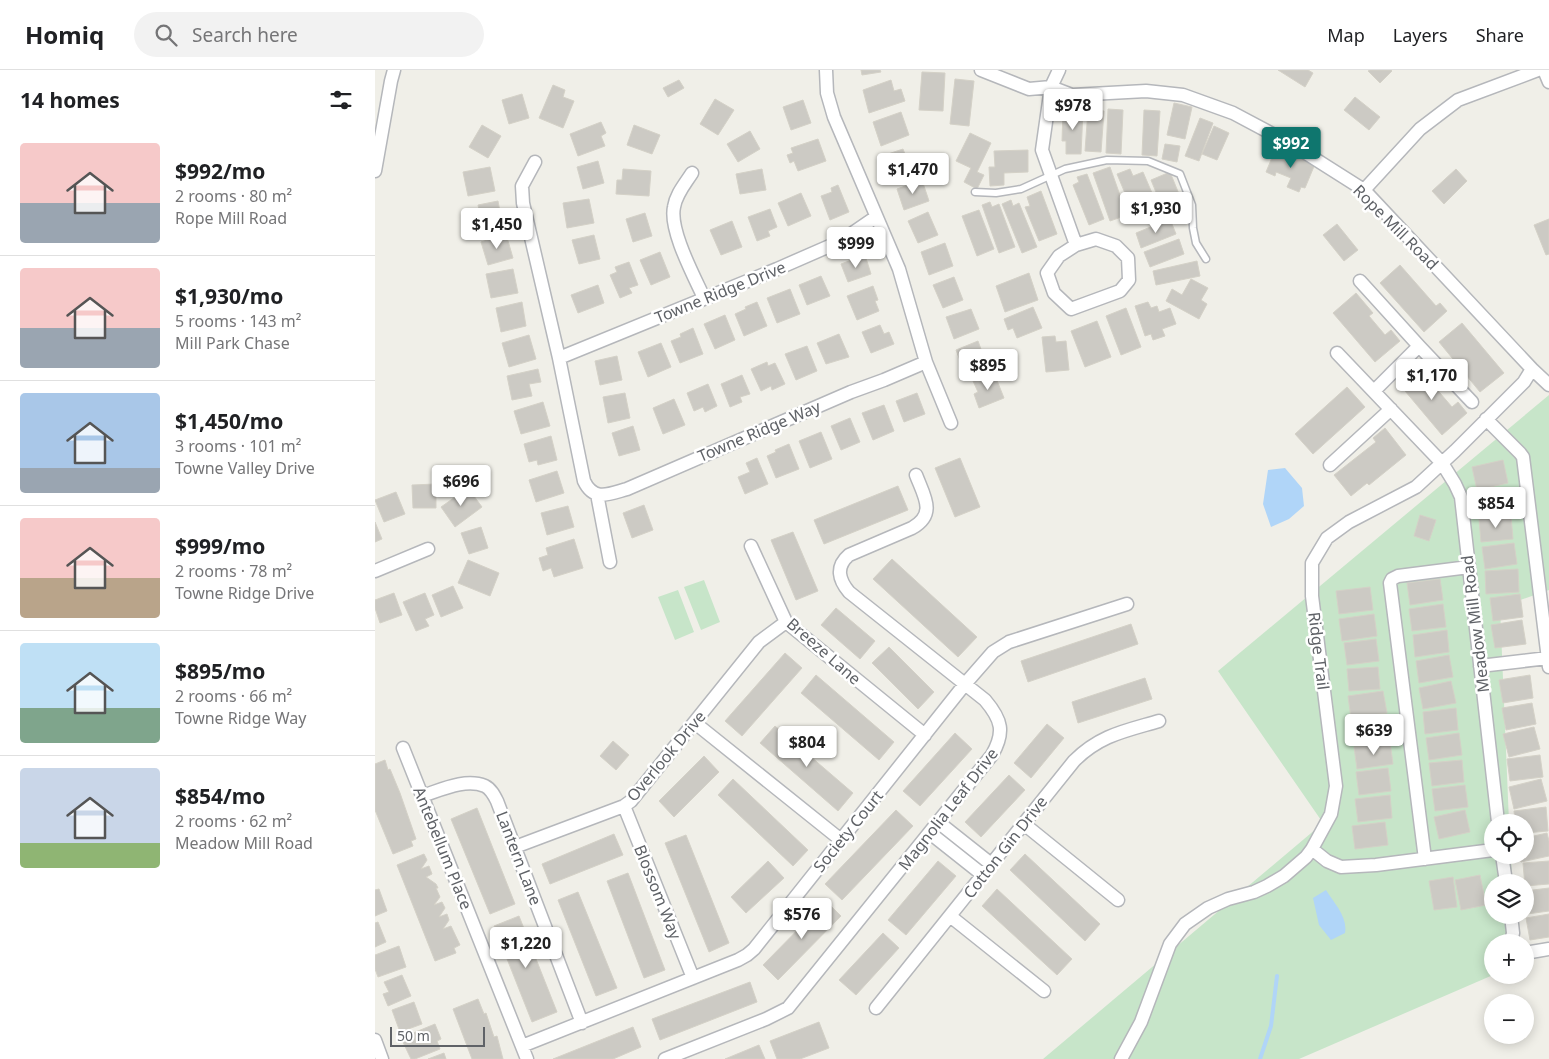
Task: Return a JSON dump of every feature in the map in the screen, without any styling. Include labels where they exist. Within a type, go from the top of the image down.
[{"type":"street","points":[[375,171],[394,70]]},
{"type":"street","points":[[826,70],[827,93],[834,117],[899,269],[926,362],[951,423]]},
{"type":"street","name":"Rope Mill Road","points":[[981,70],[1029,89],[1051,87],[1073,95],[1146,91],[1183,95],[1242,118],[1293,145],[1364,190],[1549,385]]},
{"type":"street","points":[[1059,70],[1051,87],[1042,150],[1076,245]]},
{"type":"street","points":[[1364,190],[1420,129],[1458,100],[1538,70]]},
{"type":"street","points":[[1545,70],[1549,82]]},
{"type":"street","points":[[535,162],[522,186],[523,202],[585,481],[589,490],[597,494],[610,562]]},
{"type":"street","points":[[692,173],[676,198],[673,208],[673,220],[685,255],[704,298]]},
{"type":"street","name":"Towne Ridge Drive","points":[[559,358],[841,241],[876,217]]},
{"type":"street","points":[[1097,239],[1116,246],[1128,258],[1129,280],[1120,291],[1071,309],[1054,293],[1047,273],[1059,256],[1076,245],[1097,239]]},
{"type":"street","points":[[1360,281],[1472,402]]},
{"type":"street","points":[[1374,391],[1419,346]]},
{"type":"street","name":"Meadow Mill Road","points":[[1337,352],[1442,463],[1461,497],[1497,814]]},
{"type":"street","name":"Towne Ridge Way","points":[[597,494],[603,495],[627,489],[851,392],[926,362]]},
{"type":"street","name":"Ridge Trail","points":[[1121,1059],[1141,1022],[1169,944],[1185,924],[1208,908],[1267,886],[1297,865],[1312,849],[1331,814],[1336,786],[1312,596],[1312,563],[1327,538],[1349,522],[1416,487],[1524,382],[1532,369]]},
{"type":"street","points":[[1330,465],[1391,409]]},
{"type":"street","points":[[1480,666],[1548,662],[1523,457],[1487,419]]},
{"type":"street","name":"Magnolia Leaf Drive","points":[[665,1059],[766,1019],[788,1008],[930,833],[992,755],[999,743],[1000,726],[993,709],[985,700],[849,592],[843,584],[840,575],[842,560],[849,555],[920,524],[928,510],[916,475]]},
{"type":"street","name":"Breeze Lane","points":[[751,546],[786,622],[925,735]]},
{"type":"street","points":[[375,571],[428,550]]},
{"type":"street","points":[[1425,859],[1390,583],[1392,579],[1398,576],[1469,567]]},
{"type":"street","name":"Society Court","points":[[522,1046],[747,955],[754,949],[965,684],[993,652],[1009,642],[1127,604]]},
{"type":"street","name":"Overlook Drive","points":[[515,847],[624,806],[638,794],[759,642],[786,622]]},
{"type":"street","name":"Cotton Gin Drive","points":[[876,1008],[1073,761],[1085,750],[1103,739],[1159,721]]},
{"type":"street","points":[[695,723],[841,840]]},
{"type":"street","name":"Antebellum Place","points":[[403,748],[527,1059]]},
{"type":"street","name":"Lantern Lane","points":[[423,796],[455,785],[472,784],[486,786],[492,792],[582,1023]]},
{"type":"street","name":"Blossom Way","points":[[624,806],[693,978]]},
{"type":"street","points":[[938,822],[991,864]]},
{"type":"street","points":[[1023,824],[1118,900]]},
{"type":"street","points":[[930,833],[983,875]]},
{"type":"street","points":[[1312,849],[1327,861],[1341,867],[1376,865],[1484,851]]},
{"type":"street","points":[[950,916],[1044,991]]},
{"type":"street","points":[[1534,952],[1549,950]]},
{"type":"street","points":[[375,1040],[382,1059]]},
{"type":"lane","points":[[975,192],[995,193],[1021,188],[1065,169],[1107,160],[1148,161],[1181,174],[1193,206],[1193,228],[1196,243],[1206,259]]},
{"type":"green space","points":[[1549,395],[1549,590],[1500,607],[1509,814],[1484,814],[1484,864],[1511,864],[1512,874],[1484,874],[1484,924],[1513,924],[1514,934],[1484,934],[1484,979],[1299,1059],[1043,1059],[1323,823],[1218,671]]},
{"type":"green space","points":[[704,580],[720,622],[701,630],[684,587]]},
{"type":"green space","points":[[678,590],[694,632],[675,640],[658,597]]},
{"type":"water","points":[[1285,468],[1302,488],[1304,506],[1289,519],[1271,527],[1263,504],[1268,470]]},
{"type":"water","points":[[1326,890],[1340,910],[1345,927],[1345,933],[1331,940],[1319,925],[1313,898]]},
{"type":"building","points":[[861,70],[880,70],[881,72],[862,75]]},
{"type":"building","points":[[1278,70],[1308,70],[1313,73],[1305,87]]},
{"type":"building","points":[[1368,71],[1392,71],[1380,83]]},
{"type":"building","points":[[922,72],[945,73],[943,111],[919,110]]},
{"type":"building","points":[[955,79],[974,81],[969,126],[950,124]]},
{"type":"building","points":[[679,80],[684,88],[668,97],[663,88]]},
{"type":"building","points":[[891,80],[894,91],[901,89],[905,101],[869,113],[863,90]]},
{"type":"building","points":[[553,85],[565,90],[563,97],[574,101],[563,128],[539,118]]},
{"type":"building","points":[[522,94],[529,118],[509,124],[502,100]]},
{"type":"building","points":[[1355,97],[1380,117],[1369,130],[1344,110]]},
{"type":"building","points":[[715,99],[734,110],[718,135],[700,124]]},
{"type":"building","points":[[803,100],[811,123],[791,130],[783,107]]},
{"type":"building","points":[[1174,103],[1192,107],[1185,139],[1167,135]]},
{"type":"building","points":[[1108,109],[1123,110],[1121,154],[1106,153]]},
{"type":"building","points":[[1063,110],[1083,111],[1081,154],[1066,154],[1066,141],[1062,141]]},
{"type":"building","points":[[1088,110],[1104,111],[1101,152],[1085,151]]},
{"type":"building","points":[[1144,110],[1160,111],[1157,156],[1142,155]]},
{"type":"building","points":[[901,112],[909,135],[881,146],[873,122]]},
{"type":"building","points":[[1200,118],[1213,123],[1199,161],[1185,156]]},
{"type":"building","points":[[601,122],[606,133],[601,136],[605,146],[578,156],[570,134]]},
{"type":"building","points":[[482,125],[501,136],[488,158],[469,147]]},
{"type":"building","points":[[634,125],[660,135],[652,154],[627,145]]},
{"type":"building","points":[[1214,126],[1229,133],[1217,160],[1202,154]]},
{"type":"building","points":[[750,131],[760,149],[738,162],[727,144]]},
{"type":"building","points":[[970,133],[991,143],[977,172],[984,175],[977,189],[964,182],[971,168],[956,161]]},
{"type":"building","points":[[818,139],[826,161],[798,171],[794,161],[790,163],[787,155],[793,153],[791,148]]},
{"type":"building","points":[[1165,144],[1180,146],[1177,162],[1162,159]]},
{"type":"building","points":[[1276,148],[1315,164],[1305,188],[1301,187],[1299,192],[1287,187],[1291,178],[1276,172],[1275,176],[1266,172]]},
{"type":"building","points":[[903,149],[907,159],[913,157],[918,170],[893,178],[885,155]]},
{"type":"building","points":[[1028,150],[1028,172],[1004,173],[1004,185],[990,186],[989,167],[995,167],[994,151]]},
{"type":"building","points":[[598,161],[604,183],[583,189],[577,167]]},
{"type":"building","points":[[490,167],[495,191],[468,196],[463,172]]},
{"type":"building","points":[[1110,167],[1127,215],[1110,221],[1093,173]]},
{"type":"building","points":[[623,169],[651,171],[649,196],[616,194],[617,180],[622,180]]},
{"type":"building","points":[[762,169],[766,190],[740,194],[736,174]]},
{"type":"building","points":[[1130,169],[1133,176],[1143,172],[1155,200],[1132,210],[1117,174]]},
{"type":"building","points":[[1456,169],[1467,181],[1444,204],[1432,191]]},
{"type":"building","points":[[1170,172],[1181,199],[1162,207],[1151,180]]},
{"type":"building","points":[[1087,174],[1104,219],[1089,225],[1073,185],[1079,182],[1077,177]]},
{"type":"building","points":[[922,180],[929,201],[904,210],[897,189]]},
{"type":"building","points":[[838,185],[849,212],[830,220],[821,196],[832,192],[831,188]]},
{"type":"building","points":[[1041,191],[1057,234],[1039,241],[1025,207],[1030,206],[1027,197]]},
{"type":"building","points":[[801,193],[811,216],[788,226],[778,203]]},
{"type":"building","points":[[589,199],[594,223],[567,228],[563,203]]},
{"type":"building","points":[[1011,200],[1013,206],[1019,203],[1037,247],[1022,253],[1002,204]]},
{"type":"building","points":[[498,201],[500,212],[503,211],[506,226],[483,230],[478,205]]},
{"type":"building","points":[[990,202],[992,207],[999,204],[1015,247],[999,253],[982,205]]},
{"type":"building","points":[[770,209],[777,227],[768,231],[770,236],[757,241],[748,217]]},
{"type":"building","points":[[979,210],[994,249],[977,256],[962,216]]},
{"type":"building","points":[[928,212],[938,235],[918,243],[908,221]]},
{"type":"building","points":[[645,213],[652,236],[633,242],[626,219]]},
{"type":"building","points":[[1170,219],[1176,234],[1141,248],[1136,233]]},
{"type":"building","points":[[1549,219],[1549,254],[1546,255],[1534,225]]},
{"type":"building","points":[[732,221],[742,247],[721,255],[710,230]]},
{"type":"building","points":[[1337,224],[1358,250],[1344,261],[1323,235]]},
{"type":"building","points":[[506,234],[513,258],[488,265],[481,242]]},
{"type":"building","points":[[594,235],[600,259],[579,264],[572,240]]},
{"type":"building","points":[[1179,239],[1184,254],[1150,267],[1144,252]]},
{"type":"building","points":[[945,243],[953,266],[929,275],[921,252]]},
{"type":"building","points":[[660,252],[670,277],[651,285],[640,260]]},
{"type":"building","points":[[865,255],[871,274],[848,282],[841,264]]},
{"type":"building","points":[[1197,261],[1200,276],[1156,285],[1153,271]]},
{"type":"building","points":[[629,262],[638,285],[629,288],[632,293],[620,298],[610,275],[617,272],[615,267]]},
{"type":"building","points":[[1400,265],[1436,306],[1440,303],[1447,311],[1424,332],[1380,283]]},
{"type":"building","points":[[513,269],[518,293],[491,298],[486,274]]},
{"type":"building","points":[[1029,273],[1038,300],[1005,312],[996,286]]},
{"type":"building","points":[[821,276],[830,296],[807,305],[799,285]]},
{"type":"building","points":[[954,277],[963,300],[943,308],[933,285]]},
{"type":"building","points":[[1191,279],[1208,288],[1201,300],[1207,304],[1199,319],[1166,301],[1172,289],[1182,295]]},
{"type":"building","points":[[598,285],[604,303],[578,313],[571,295]]},
{"type":"building","points":[[873,286],[878,300],[875,301],[879,311],[857,320],[847,296]]},
{"type":"building","points":[[790,289],[800,314],[777,323],[767,298]]},
{"type":"building","points":[[1356,293],[1373,313],[1369,316],[1385,335],[1391,330],[1400,341],[1375,362],[1333,313]]},
{"type":"building","points":[[522,302],[526,326],[501,332],[496,308]]},
{"type":"building","points":[[757,302],[767,326],[744,336],[735,314]]},
{"type":"building","points":[[1148,302],[1151,308],[1157,306],[1159,312],[1170,308],[1176,324],[1162,329],[1165,336],[1153,340],[1151,334],[1145,336],[1135,306]]},
{"type":"building","points":[[1033,307],[1042,328],[1017,338],[1013,328],[1008,330],[1004,319]]},
{"type":"building","points":[[1126,308],[1141,347],[1121,355],[1106,316]]},
{"type":"building","points":[[971,309],[979,329],[954,339],[946,317]]},
{"type":"building","points":[[725,315],[735,340],[715,349],[704,324]]},
{"type":"building","points":[[1097,321],[1111,357],[1085,367],[1071,331]]},
{"type":"building","points":[[1462,323],[1504,373],[1480,392],[1439,342]]},
{"type":"building","points":[[880,325],[884,334],[889,332],[894,344],[871,353],[862,332]]},
{"type":"building","points":[[693,328],[703,354],[680,363],[671,341],[681,337],[680,334]]},
{"type":"building","points":[[839,334],[849,357],[826,364],[817,343]]},
{"type":"building","points":[[529,335],[536,359],[509,367],[502,343]]},
{"type":"building","points":[[1055,336],[1056,342],[1066,341],[1069,370],[1046,372],[1042,337]]},
{"type":"building","points":[[978,341],[986,363],[968,369],[965,361],[961,363],[956,350]]},
{"type":"building","points":[[661,343],[671,367],[648,377],[638,352]]},
{"type":"building","points":[[807,346],[817,371],[796,380],[785,354]]},
{"type":"building","points":[[617,356],[622,380],[600,385],[595,361]]},
{"type":"building","points":[[767,362],[768,366],[775,363],[785,384],[772,390],[771,386],[761,391],[751,369]]},
{"type":"building","points":[[1423,365],[1431,375],[1428,379],[1452,407],[1458,402],[1467,413],[1442,435],[1400,385]]},
{"type":"building","points":[[538,369],[541,382],[529,384],[532,396],[512,400],[507,376]]},
{"type":"building","points":[[994,373],[1004,398],[979,408],[974,394],[978,392],[973,381]]},
{"type":"building","points":[[742,375],[750,394],[740,397],[742,402],[730,407],[721,384]]},
{"type":"building","points":[[708,384],[717,406],[705,412],[703,407],[694,411],[687,393]]},
{"type":"building","points":[[1347,387],[1365,407],[1313,454],[1295,434]]},
{"type":"building","points":[[625,393],[630,418],[608,423],[603,397]]},
{"type":"building","points":[[917,393],[925,414],[904,422],[896,401]]},
{"type":"building","points":[[674,399],[685,425],[663,434],[653,408]]},
{"type":"building","points":[[543,402],[550,426],[521,434],[514,411]]},
{"type":"building","points":[[884,405],[894,431],[873,440],[862,413]]},
{"type":"building","points":[[850,418],[860,442],[841,450],[831,426]]},
{"type":"building","points":[[633,426],[640,450],[619,456],[612,433]]},
{"type":"building","points":[[1385,428],[1406,455],[1369,485],[1367,483],[1351,496],[1334,475],[1376,442],[1373,438]]},
{"type":"building","points":[[821,432],[832,459],[810,468],[799,441]]},
{"type":"building","points":[[551,436],[557,460],[538,465],[537,460],[529,462],[524,444]]},
{"type":"building","points":[[789,444],[799,469],[776,478],[767,456]]},
{"type":"building","points":[[757,458],[768,484],[745,494],[738,477],[750,472],[746,463]]},
{"type":"building","points":[[960,458],[980,507],[955,517],[935,468]]},
{"type":"building","points":[[1503,460],[1508,483],[1477,490],[1472,467]]},
{"type":"building","points":[[557,471],[564,493],[536,502],[529,480]]},
{"type":"building","points":[[436,484],[436,508],[413,508],[412,485]]},
{"type":"building","points":[[898,486],[908,510],[824,544],[814,520]]},
{"type":"building","points":[[468,488],[482,507],[455,527],[441,507]]},
{"type":"building","points":[[1508,489],[1510,512],[1479,515],[1477,492]]},
{"type":"building","points":[[396,492],[405,514],[384,522],[375,500]]},
{"type":"building","points":[[644,505],[653,530],[632,538],[623,513]]},
{"type":"building","points":[[568,506],[574,527],[547,535],[541,513]]},
{"type":"building","points":[[1420,515],[1436,520],[1429,541],[1414,536]]},
{"type":"building","points":[[1511,516],[1513,539],[1481,542],[1479,519]]},
{"type":"building","points":[[375,522],[382,539],[375,542]]},
{"type":"building","points":[[481,527],[488,548],[469,554],[461,533]]},
{"type":"building","points":[[793,532],[818,591],[796,600],[771,540]]},
{"type":"building","points":[[574,539],[583,568],[554,577],[551,568],[543,571],[539,558],[548,555],[546,548]]},
{"type":"building","points":[[1514,543],[1517,564],[1485,569],[1482,547]]},
{"type":"building","points":[[892,559],[977,637],[958,657],[873,579]]},
{"type":"building","points":[[468,560],[499,573],[490,596],[458,583]]},
{"type":"building","points":[[1518,569],[1519,592],[1486,594],[1485,571]]},
{"type":"building","points":[[1440,579],[1443,600],[1410,605],[1407,583]]},
{"type":"building","points":[[453,586],[463,608],[441,617],[432,595]]},
{"type":"building","points":[[1370,587],[1373,610],[1339,614],[1336,591]]},
{"type":"building","points":[[394,593],[402,615],[380,623],[375,608],[375,600]]},
{"type":"building","points":[[425,593],[434,615],[425,619],[429,626],[416,631],[403,602]]},
{"type":"building","points":[[1520,594],[1523,617],[1493,621],[1490,598]]},
{"type":"building","points":[[1443,604],[1446,627],[1412,631],[1409,609]]},
{"type":"building","points":[[836,608],[875,641],[860,659],[821,625]]},
{"type":"building","points":[[1374,614],[1377,636],[1342,641],[1339,619]]},
{"type":"building","points":[[1522,620],[1526,644],[1495,648],[1491,625]]},
{"type":"building","points":[[1131,624],[1138,644],[1028,682],[1021,661]]},
{"type":"building","points":[[1447,630],[1449,652],[1415,657],[1413,635]]},
{"type":"building","points":[[1376,639],[1379,661],[1347,665],[1344,643]]},
{"type":"building","points":[[889,647],[934,692],[918,709],[872,663]]},
{"type":"building","points":[[785,653],[802,668],[742,736],[725,721]]},
{"type":"building","points":[[1449,655],[1453,677],[1419,683],[1416,661]]},
{"type":"building","points":[[1378,667],[1380,689],[1349,691],[1347,669]]},
{"type":"building","points":[[816,675],[894,742],[879,760],[801,693]]},
{"type":"building","points":[[1530,675],[1533,698],[1503,703],[1499,680]]},
{"type":"building","points":[[1145,678],[1152,699],[1078,723],[1072,702]]},
{"type":"building","points":[[1451,681],[1456,703],[1423,709],[1419,688]]},
{"type":"building","points":[[1383,691],[1387,713],[1351,718],[1348,696]]},
{"type":"building","points":[[1532,703],[1536,724],[1506,730],[1502,708]]},
{"type":"building","points":[[1456,708],[1458,730],[1425,734],[1423,712]]},
{"type":"building","points":[[1387,715],[1391,738],[1355,745],[1350,722]]},
{"type":"building","points":[[1047,724],[1064,738],[1031,778],[1014,763]]},
{"type":"building","points":[[775,726],[853,793],[838,811],[760,743]]},
{"type":"building","points":[[1534,727],[1540,749],[1509,757],[1503,734]]},
{"type":"building","points":[[955,733],[972,749],[920,806],[903,791]]},
{"type":"building","points":[[1459,733],[1462,755],[1429,760],[1426,738]]},
{"type":"building","points":[[613,741],[629,755],[616,770],[600,756]]},
{"type":"building","points":[[1390,742],[1393,764],[1357,769],[1354,747]]},
{"type":"building","points":[[1540,755],[1543,777],[1510,781],[1507,759]]},
{"type":"building","points":[[704,756],[719,772],[674,817],[659,801]]},
{"type":"building","points":[[385,760],[400,793],[416,839],[411,841],[413,846],[393,854],[375,810],[375,764]]},
{"type":"building","points":[[1462,760],[1464,782],[1432,786],[1429,763]]},
{"type":"building","points":[[1388,768],[1391,791],[1359,795],[1356,772]]},
{"type":"building","points":[[1009,775],[1025,790],[981,837],[965,822]]},
{"type":"building","points":[[733,779],[808,850],[793,866],[718,795]]},
{"type":"building","points":[[1541,779],[1547,801],[1514,809],[1509,787]]},
{"type":"building","points":[[1465,785],[1468,807],[1435,811],[1432,789]]},
{"type":"building","points":[[1390,795],[1392,818],[1358,822],[1355,799]]},
{"type":"building","points":[[1546,807],[1548,831],[1534,832],[1534,814],[1514,814],[1514,811]]},
{"type":"building","points":[[477,808],[515,904],[490,914],[451,819]]},
{"type":"building","points":[[896,810],[913,826],[842,900],[825,884]]},
{"type":"building","points":[[1465,810],[1470,832],[1439,839],[1434,817]]},
{"type":"building","points":[[1385,822],[1388,845],[1355,849],[1352,826]]},
{"type":"building","points":[[1547,833],[1549,856],[1534,859],[1534,836]]},
{"type":"building","points":[[614,834],[623,855],[550,884],[542,864]]},
{"type":"building","points":[[686,835],[729,943],[709,952],[665,843]]},
{"type":"building","points":[[424,854],[427,860],[421,869],[429,866],[432,874],[426,877],[436,884],[440,897],[434,905],[442,902],[445,908],[439,917],[447,914],[449,920],[443,929],[451,926],[460,945],[454,948],[456,953],[435,961],[397,865]]},
{"type":"building","points":[[1025,854],[1100,924],[1085,941],[1010,870]]},
{"type":"building","points":[[768,861],[784,878],[746,913],[731,897]]},
{"type":"building","points":[[938,861],[956,876],[906,935],[888,920]]},
{"type":"building","points":[[1549,861],[1549,884],[1534,885],[1534,874],[1524,874],[1523,864],[1534,864],[1534,862]]},
{"type":"building","points":[[628,873],[665,970],[644,978],[607,881]]},
{"type":"building","points":[[1480,875],[1484,905],[1461,910],[1455,880]]},
{"type":"building","points":[[1453,877],[1457,907],[1434,910],[1429,881]]},
{"type":"building","points":[[1549,888],[1549,911],[1534,913],[1534,890]]},
{"type":"building","points":[[379,889],[387,911],[375,916],[375,890]]},
{"type":"building","points":[[997,889],[1072,959],[1057,975],[982,906]]},
{"type":"building","points":[[578,892],[617,988],[596,996],[558,900]]},
{"type":"building","points":[[826,901],[841,916],[778,980],[763,965]]},
{"type":"building","points":[[1549,914],[1549,937],[1534,939],[1534,934],[1529,934],[1527,924],[1534,924],[1534,917]]},
{"type":"building","points":[[519,916],[557,1012],[532,1022],[494,926]]},
{"type":"building","points":[[378,922],[386,942],[375,947],[375,923]]},
{"type":"building","points":[[883,933],[899,948],[856,995],[839,980]]},
{"type":"building","points":[[399,946],[406,967],[378,977],[375,969],[375,955]]},
{"type":"building","points":[[402,975],[411,996],[388,1006],[383,994],[389,992],[384,982]]},
{"type":"building","points":[[750,982],[757,1002],[660,1040],[652,1019]]},
{"type":"building","points":[[478,999],[484,1014],[486,1013],[494,1037],[497,1036],[503,1059],[472,1059],[453,1009]]},
{"type":"building","points":[[414,1002],[422,1024],[400,1032],[392,1010]]},
{"type":"building","points":[[819,1022],[829,1048],[800,1059],[777,1059],[770,1041]]},
{"type":"building","points":[[435,1024],[441,1039],[437,1041],[440,1049],[411,1059],[401,1038]]},
{"type":"building","points":[[633,1027],[641,1047],[613,1059],[553,1059]]},
{"type":"building","points":[[759,1045],[765,1059],[725,1059]]},
{"type":"building","points":[[444,1053],[446,1059],[428,1059]]},
{"type":"waterway","points":[[1260,1059],[1271,1026],[1277,976]]}]
